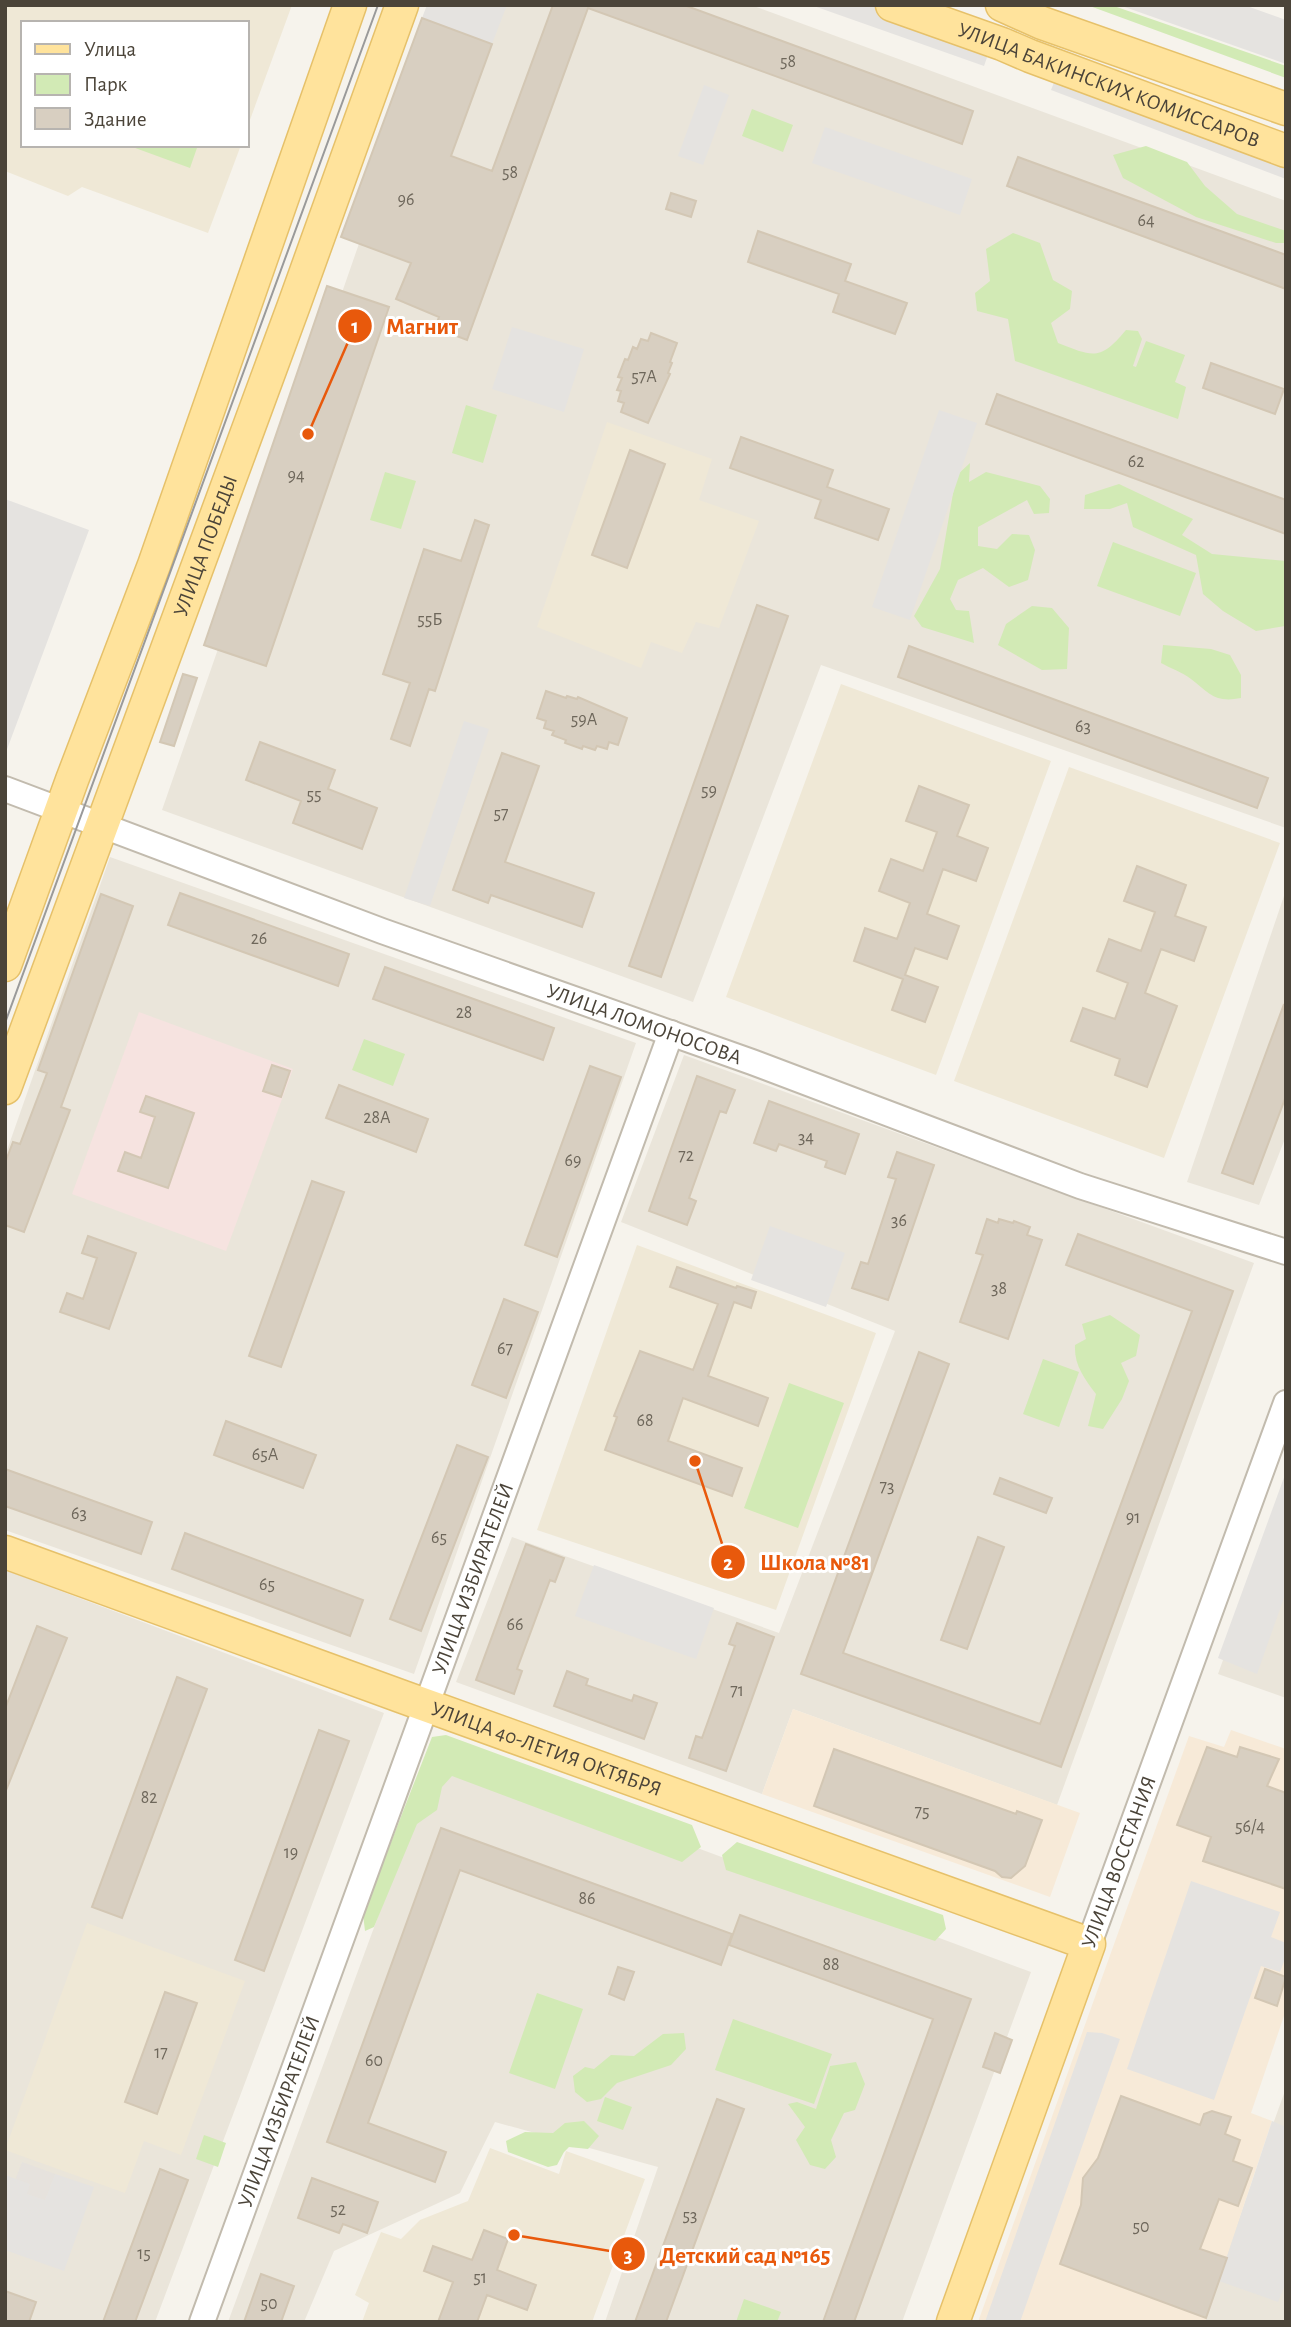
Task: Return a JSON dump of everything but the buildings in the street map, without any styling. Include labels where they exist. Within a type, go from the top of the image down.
[{"type":"main road","name":"УЛИЦА ПОБЕДЫ","points":[[5,965],[154,565],[350,5]]},
{"type":"main road","name":"УЛИЦА ПОБЕДЫ","points":[[5,1088],[402,5]]},
{"type":"main road","name":"УЛИЦА БАКИНСКИХ КОМИССАРОВ","points":[[892,5],[1286,151]]},
{"type":"main road","name":"УЛИЦА БАКИНСКИХ КОМИССАРОВ","points":[[1002,5],[1042,23],[1286,108]]},
{"type":"main road","name":"УЛИЦА 40-ЛЕТИЯ ОКТЯБРЯ","points":[[5,1552],[1089,1944]]},
{"type":"main road","name":"УЛИЦА ВОССТАНИЯ","points":[[953,2322],[1089,1944]]},
{"type":"street","name":"УЛИЦА ЛОМОНОСОВА","points":[[5,789],[1080,1186],[1286,1252]]},
{"type":"street","name":"УЛИЦА ИЗБИРАТЕЛЕЙ","points":[[202,2322],[671,1033]]},
{"type":"street","name":"УЛИЦА ВОССТАНИЯ","points":[[1089,1944],[1286,1403]]},
{"type":"shaded area","points":[[5,5],[292,5],[248,125],[248,21],[21,21],[21,147],[240,147],[208,233],[82,187],[68,196],[5,171]]},
{"type":"shaded area","points":[[427,5],[507,5],[492,44],[422,18]]},
{"type":"shaded area","points":[[442,5],[751,5],[1286,201],[1286,828],[821,665],[693,1002],[162,810]]},
{"type":"shaded area","points":[[811,5],[873,5],[991,46],[984,66]]},
{"type":"shaded area","points":[[1119,5],[1244,5],[1286,20],[1286,64]]},
{"type":"shaded area","points":[[1057,75],[1286,161],[1286,179],[1051,90]]},
{"type":"shaded area","points":[[704,85],[729,95],[703,165],[678,156]]},
{"type":"shaded area","points":[[825,127],[972,179],[960,215],[812,163]]},
{"type":"shaded area","points":[[512,327],[584,349],[564,412],[492,389]]},
{"type":"shaded area","points":[[939,410],[977,423],[910,620],[872,607]]},
{"type":"shaded area","points":[[607,422],[712,459],[699,500],[759,521],[719,628],[696,622],[682,653],[651,642],[641,668],[537,627]]},
{"type":"shaded area","points":[[5,499],[89,530],[6,752],[5,752]]},
{"type":"shaded area","points":[[841,684],[1051,761],[936,1075],[726,997]]},
{"type":"shaded area","points":[[464,721],[489,729],[430,906],[404,898]]},
{"type":"shaded area","points":[[1069,767],[1280,843],[1164,1158],[954,1081]]},
{"type":"shaded area","points":[[110,857],[636,1043],[414,1674],[5,1530],[5,1156]]},
{"type":"shaded area","points":[[1286,890],[1286,1136],[1259,1205],[1187,1182]]},
{"type":"shaded area","points":[[139,1012],[293,1069],[226,1251],[72,1194]]},
{"type":"shaded area","points":[[684,1055],[1254,1263],[1057,1805],[793,1709],[762,1794],[456,1682],[512,1537],[779,1633],[895,1331],[621,1222]]},
{"type":"shaded area","points":[[770,1226],[845,1253],[826,1307],[751,1280]]},
{"type":"shaded area","points":[[637,1245],[876,1333],[776,1610],[537,1530]]},
{"type":"shaded area","points":[[1286,1472],[1286,1592],[1257,1674],[1218,1658]]},
{"type":"shaded area","points":[[1286,1485],[1286,1698],[1218,1674]]},
{"type":"shaded area","points":[[594,1565],[714,1608],[696,1659],[575,1616]]},
{"type":"shaded area","points":[[5,1570],[384,1713],[155,2322],[5,2322]]},
{"type":"shaded area","points":[[793,1709],[1080,1813],[1050,1897],[762,1794]]},
{"type":"shaded area","points":[[1231,1730],[1286,1749],[1286,2010],[1251,2113],[1272,2121],[1205,2322],[978,2322],[1189,1736],[1224,1747]]},
{"type":"shaded area","points":[[439,1752],[1031,1972],[902,2322],[605,2322],[658,2167],[495,2122],[460,2193],[334,2251],[304,2322],[228,2322]]},
{"type":"shaded area","points":[[1191,1881],[1280,1912],[1271,1937],[1286,1943],[1286,1956],[1280,1972],[1261,1966],[1214,2100],[1127,2069]]},
{"type":"shaded area","points":[[87,1923],[245,1981],[181,2155],[144,2141],[125,2193],[5,2150]]},
{"type":"shaded area","points":[[1087,2032],[1102,2033],[1120,2039],[1020,2322],[985,2322]]},
{"type":"shaded area","points":[[1286,2088],[1286,2322],[1202,2322]]},
{"type":"shaded area","points":[[1272,2121],[1286,2127],[1286,2282],[1278,2302],[1219,2281]]},
{"type":"shaded area","points":[[490,2148],[559,2174],[566,2151],[645,2179],[592,2322],[362,2322],[369,2303],[355,2295],[381,2232],[401,2239],[420,2220],[468,2201]]},
{"type":"shaded area","points":[[22,2162],[55,2174],[45,2200],[27,2194],[16,2178]]},
{"type":"shaded area","points":[[55,2174],[94,2187],[64,2271],[5,2250],[5,2175],[30,2184],[27,2194],[45,2200]]},
{"type":"green space","points":[[1087,5],[1111,5],[1286,66],[1286,78]]},
{"type":"green space","points":[[752,109],[793,125],[783,152],[742,136]]},
{"type":"green space","points":[[1146,146],[1187,162],[1205,186],[1237,214],[1286,231],[1286,243],[1276,243],[1196,217],[1123,178],[1113,155]]},
{"type":"green space","points":[[132,147],[197,147],[190,168]]},
{"type":"green space","points":[[1013,233],[1040,243],[1053,280],[1072,291],[1070,309],[1051,323],[1058,343],[1080,351],[1096,353],[1109,347],[1126,330],[1138,331],[1142,339],[1133,366],[1136,367],[1146,341],[1185,355],[1175,382],[1186,387],[1178,419],[1015,361],[1008,319],[977,311],[975,293],[990,281],[986,249]]},
{"type":"green space","points":[[466,405],[497,415],[483,463],[452,453]]},
{"type":"green space","points":[[970,463],[969,482],[986,472],[1040,486],[1050,499],[1049,513],[1034,514],[1027,500],[978,527],[978,546],[997,549],[1012,534],[1029,535],[1035,550],[1028,580],[1009,587],[983,568],[958,580],[950,599],[956,610],[969,611],[974,643],[922,627],[914,616],[940,569],[956,476]]},
{"type":"green space","points":[[385,472],[416,481],[401,529],[370,520]]},
{"type":"green space","points":[[1119,484],[1193,519],[1182,535],[1212,554],[1286,561],[1286,659],[1285,626],[1256,631],[1223,611],[1203,594],[1196,555],[1133,527],[1127,503],[1110,509],[1084,509],[1085,495]]},
{"type":"green space","points":[[1113,542],[1196,573],[1180,616],[1097,586]]},
{"type":"green space","points":[[1032,606],[1052,608],[1069,628],[1067,669],[1042,670],[998,645],[1006,624]]},
{"type":"green space","points":[[1163,645],[1211,649],[1230,655],[1241,675],[1241,698],[1225,699],[1213,696],[1187,677],[1161,663]]},
{"type":"green space","points":[[364,1039],[405,1054],[393,1086],[352,1070]]},
{"type":"green space","points":[[1110,1315],[1140,1335],[1136,1356],[1121,1363],[1129,1381],[1122,1399],[1103,1429],[1088,1426],[1096,1394],[1078,1365],[1075,1345],[1086,1339],[1082,1324]]},
{"type":"green space","points":[[1043,1359],[1079,1372],[1059,1427],[1023,1414]]},
{"type":"green space","points":[[789,1383],[844,1403],[798,1528],[744,1508]]},
{"type":"green space","points":[[446,1735],[692,1825],[701,1847],[682,1862],[452,1776],[442,1787],[437,1810],[417,1824],[374,1927],[365,1931],[363,1914],[432,1737]]},
{"type":"green space","points":[[737,1842],[943,1915],[946,1929],[935,1941],[726,1870],[722,1855]]},
{"type":"green space","points":[[537,1993],[583,2009],[555,2089],[509,2073]]},
{"type":"green space","points":[[733,2019],[832,2054],[814,2104],[715,2070]]},
{"type":"green space","points":[[684,2033],[686,2049],[671,2065],[617,2083],[601,2099],[587,2102],[575,2092],[573,2076],[585,2067],[594,2069],[611,2055],[634,2056],[663,2034]]},
{"type":"green space","points":[[856,2062],[865,2084],[855,2110],[844,2113],[831,2140],[836,2157],[825,2169],[810,2165],[796,2140],[805,2127],[788,2104],[797,2102],[816,2109],[830,2066]]},
{"type":"green space","points":[[605,2097],[632,2107],[623,2130],[597,2121]]},
{"type":"green space","points":[[584,2121],[599,2136],[588,2149],[569,2147],[557,2165],[548,2167],[508,2152],[506,2141],[525,2132],[553,2133],[565,2123]]},
{"type":"green space","points":[[204,2135],[226,2143],[218,2167],[196,2159]]},
{"type":"green space","points":[[744,2299],[781,2312],[777,2322],[736,2322]]},
{"type":"tram line","points":[[5,1023],[378,5]]},
{"type":"place","name":"Магнит","points":[[308,434]]},
{"type":"place","name":"Школа №81","points":[[695,1461]]},
{"type":"place","name":"Детский сад №165","points":[[514,2235]]}]
